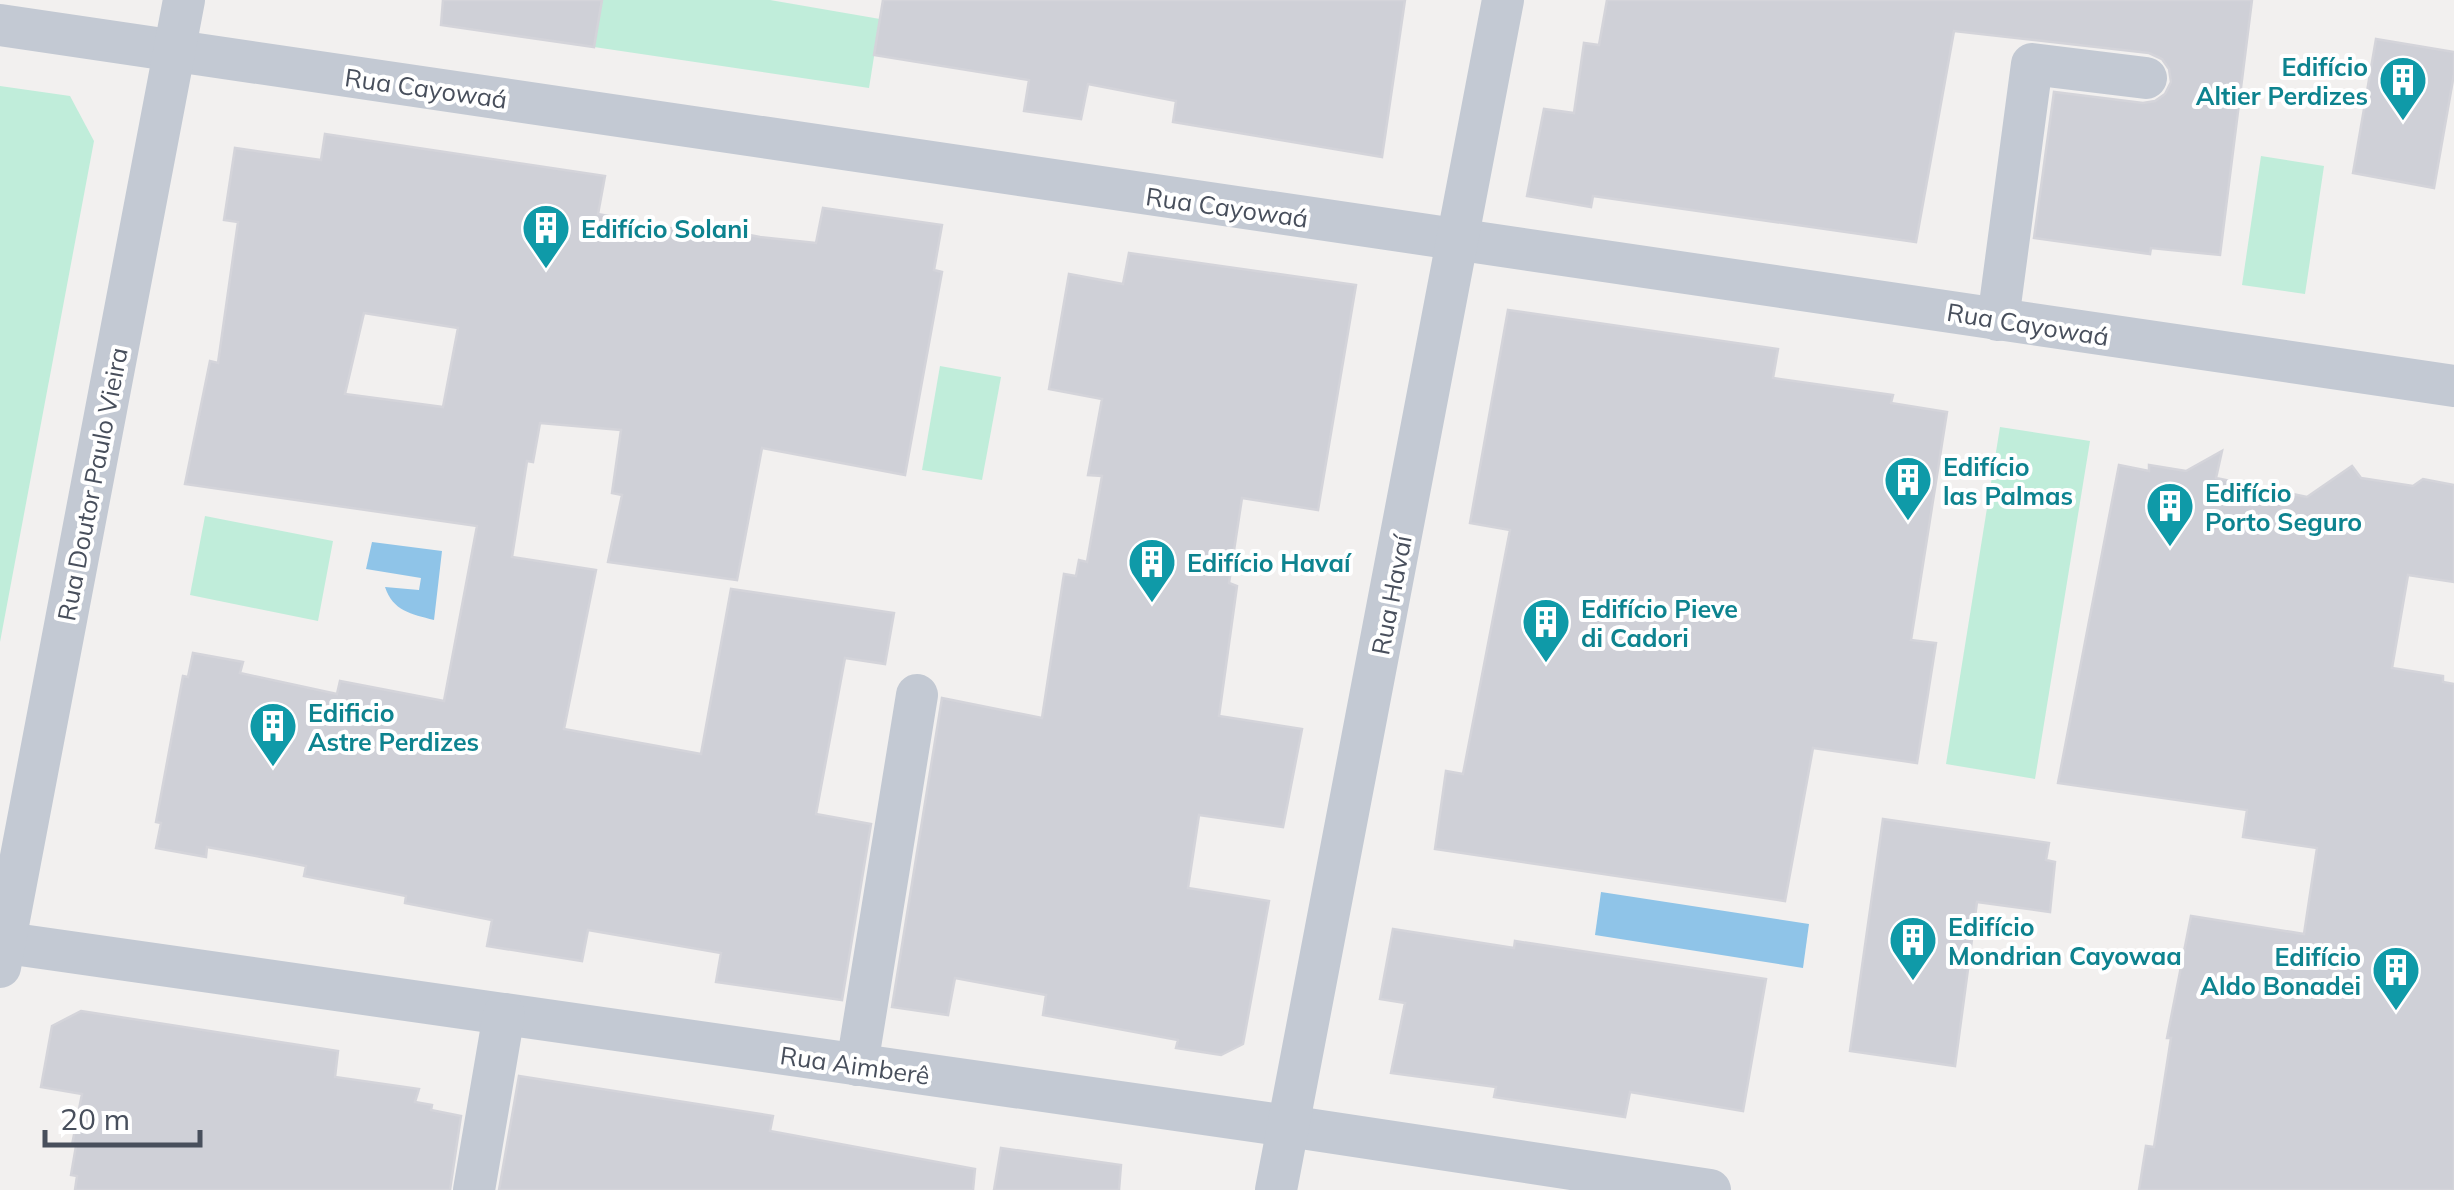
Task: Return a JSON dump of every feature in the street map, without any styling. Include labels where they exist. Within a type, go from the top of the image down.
[{"type":"street","name":"Rua Doutor Paulo Vieira","points":[[2,951],[184,0]]},
{"type":"street","name":"Rua Havaí","points":[[1276,1190],[1503,0]]},
{"type":"street","name":"Rua Cayowaá","points":[[0,25],[2454,386]]},
{"type":"street","points":[[1998,320],[2032,64],[2146,78]]},
{"type":"street","points":[[857,1065],[917,695]]},
{"type":"street","name":"Rua Aimberê","points":[[2,951],[504,1014],[1710,1190]]},
{"type":"street","points":[[474,1190],[504,1014]]},
{"type":"green space","points":[[602,0],[770,0],[880,19],[869,88],[594,47]]},
{"type":"green space","points":[[0,86],[70,96],[94,141],[0,642]]},
{"type":"green space","points":[[2261,156],[2324,166],[2305,294],[2242,285]]},
{"type":"green space","points":[[940,366],[1001,377],[982,480],[922,470]]},
{"type":"green space","points":[[2000,427],[2090,441],[2035,779],[1946,764]]},
{"type":"green space","points":[[205,516],[333,541],[318,621],[190,595]]},
{"type":"water","points":[[372,542],[442,551],[434,620],[398,606],[385,587],[419,590],[421,578],[366,569]]},
{"type":"water","points":[[1601,892],[1809,924],[1803,968],[1595,935]]},
{"type":"building","points":[[443,0],[602,0],[594,47],[441,25]]},
{"type":"building","points":[[883,0],[1405,0],[1382,157],[1173,122],[1176,101],[1088,84],[1081,119],[1024,111],[1029,80],[874,55]]},
{"type":"building","points":[[1607,0],[2252,0],[2220,255],[2151,248],[2150,254],[2034,238],[2054,92],[2143,103],[2155,101],[2165,94],[2171,82],[2162,59],[2149,53],[1954,31],[1916,242],[1593,196],[1591,207],[1527,196],[1544,109],[1574,113],[1584,43],[1599,45]]},
{"type":"building","name":"Edifício Altier Perdizes","points":[[2376,39],[2454,52],[2454,74],[2434,188],[2353,173]]},
{"type":"building","points":[[325,134],[605,176],[598,214],[685,231],[687,223],[816,243],[823,208],[942,225],[934,270],[942,272],[905,475],[762,448],[737,580],[608,562],[622,495],[612,493],[621,430],[540,423],[533,462],[527,461],[512,557],[596,570],[564,729],[701,754],[731,589],[894,613],[885,664],[845,658],[816,814],[871,824],[842,1000],[716,982],[721,953],[588,930],[582,961],[487,946],[492,920],[405,903],[406,896],[304,876],[306,866],[207,847],[206,857],[156,848],[161,823],[156,822],[183,676],[188,677],[193,653],[243,662],[240,673],[337,694],[340,681],[444,701],[477,526],[185,484],[210,361],[218,363],[238,222],[224,220],[235,148],[321,160]],"holes":[[[364,313],[458,328],[443,407],[345,394]]]},
{"type":"building","points":[[1129,253],[1356,285],[1318,510],[1242,498],[1229,583],[1237,586],[1219,716],[1302,729],[1283,827],[1199,815],[1188,888],[1269,901],[1243,1044],[1221,1055],[1176,1048],[1178,1040],[1043,1015],[1046,995],[955,978],[948,1015],[892,1007],[942,698],[1042,718],[1064,574],[1076,576],[1079,560],[1087,562],[1102,476],[1088,475],[1102,399],[1049,389],[1069,274],[1123,284]]},
{"type":"building","points":[[1508,310],[1778,349],[1773,378],[1893,395],[1891,403],[1947,412],[1911,640],[1936,643],[1917,763],[1813,748],[1785,901],[1435,849],[1446,771],[1463,774],[1510,530],[1470,523]]},
{"type":"building","points":[[2222,451],[2216,478],[2307,497],[2352,466],[2361,478],[2413,486],[2423,479],[2454,485],[2454,582],[2408,575],[2392,668],[2443,676],[2443,682],[2454,684],[2454,1190],[2139,1190],[2146,1146],[2154,1147],[2171,1038],[2167,1038],[2191,916],[2304,934],[2317,848],[2243,837],[2247,810],[2058,783],[2119,465],[2149,471],[2149,465],[2186,471]]},
{"type":"building","name":"Edifício Mondrian Cayowaa","points":[[1883,819],[2049,843],[2046,860],[2055,862],[2050,912],[1977,902],[1955,1066],[1850,1051]]},
{"type":"building","points":[[1393,929],[1514,948],[1515,941],[1766,979],[1743,1111],[1630,1092],[1625,1117],[1494,1097],[1496,1087],[1391,1073],[1405,1003],[1380,999]]},
{"type":"building","points":[[81,1011],[338,1051],[335,1077],[419,1089],[415,1102],[461,1116],[450,1190],[75,1190],[77,1176],[71,1175],[76,1146],[72,1145],[82,1094],[41,1087],[52,1026]]},
{"type":"building","points":[[519,1076],[773,1116],[770,1131],[975,1169],[973,1190],[499,1190]]},
{"type":"building","points":[[1001,1148],[1121,1165],[1119,1190],[994,1190]]},
{"type":"place","name":"Edifício Altier Perdizes","points":[[2403,122]]},
{"type":"place","name":"Edifício Solani","points":[[546,270]]},
{"type":"place","name":"Edifício las Palmas","points":[[1908,522]]},
{"type":"place","name":"Edifício Porto Seguro","points":[[2170,548]]},
{"type":"place","name":"Edifício Havaí","points":[[1152,604]]},
{"type":"place","name":"Edifício Pieve di Cadori","points":[[1546,664]]},
{"type":"place","name":"Edificio Astre Perdizes","points":[[273,768]]},
{"type":"place","name":"Edifício Mondrian Cayowaa","points":[[1913,982]]},
{"type":"place","name":"Edifício Aldo Bonadei","points":[[2396,1012]]}]
